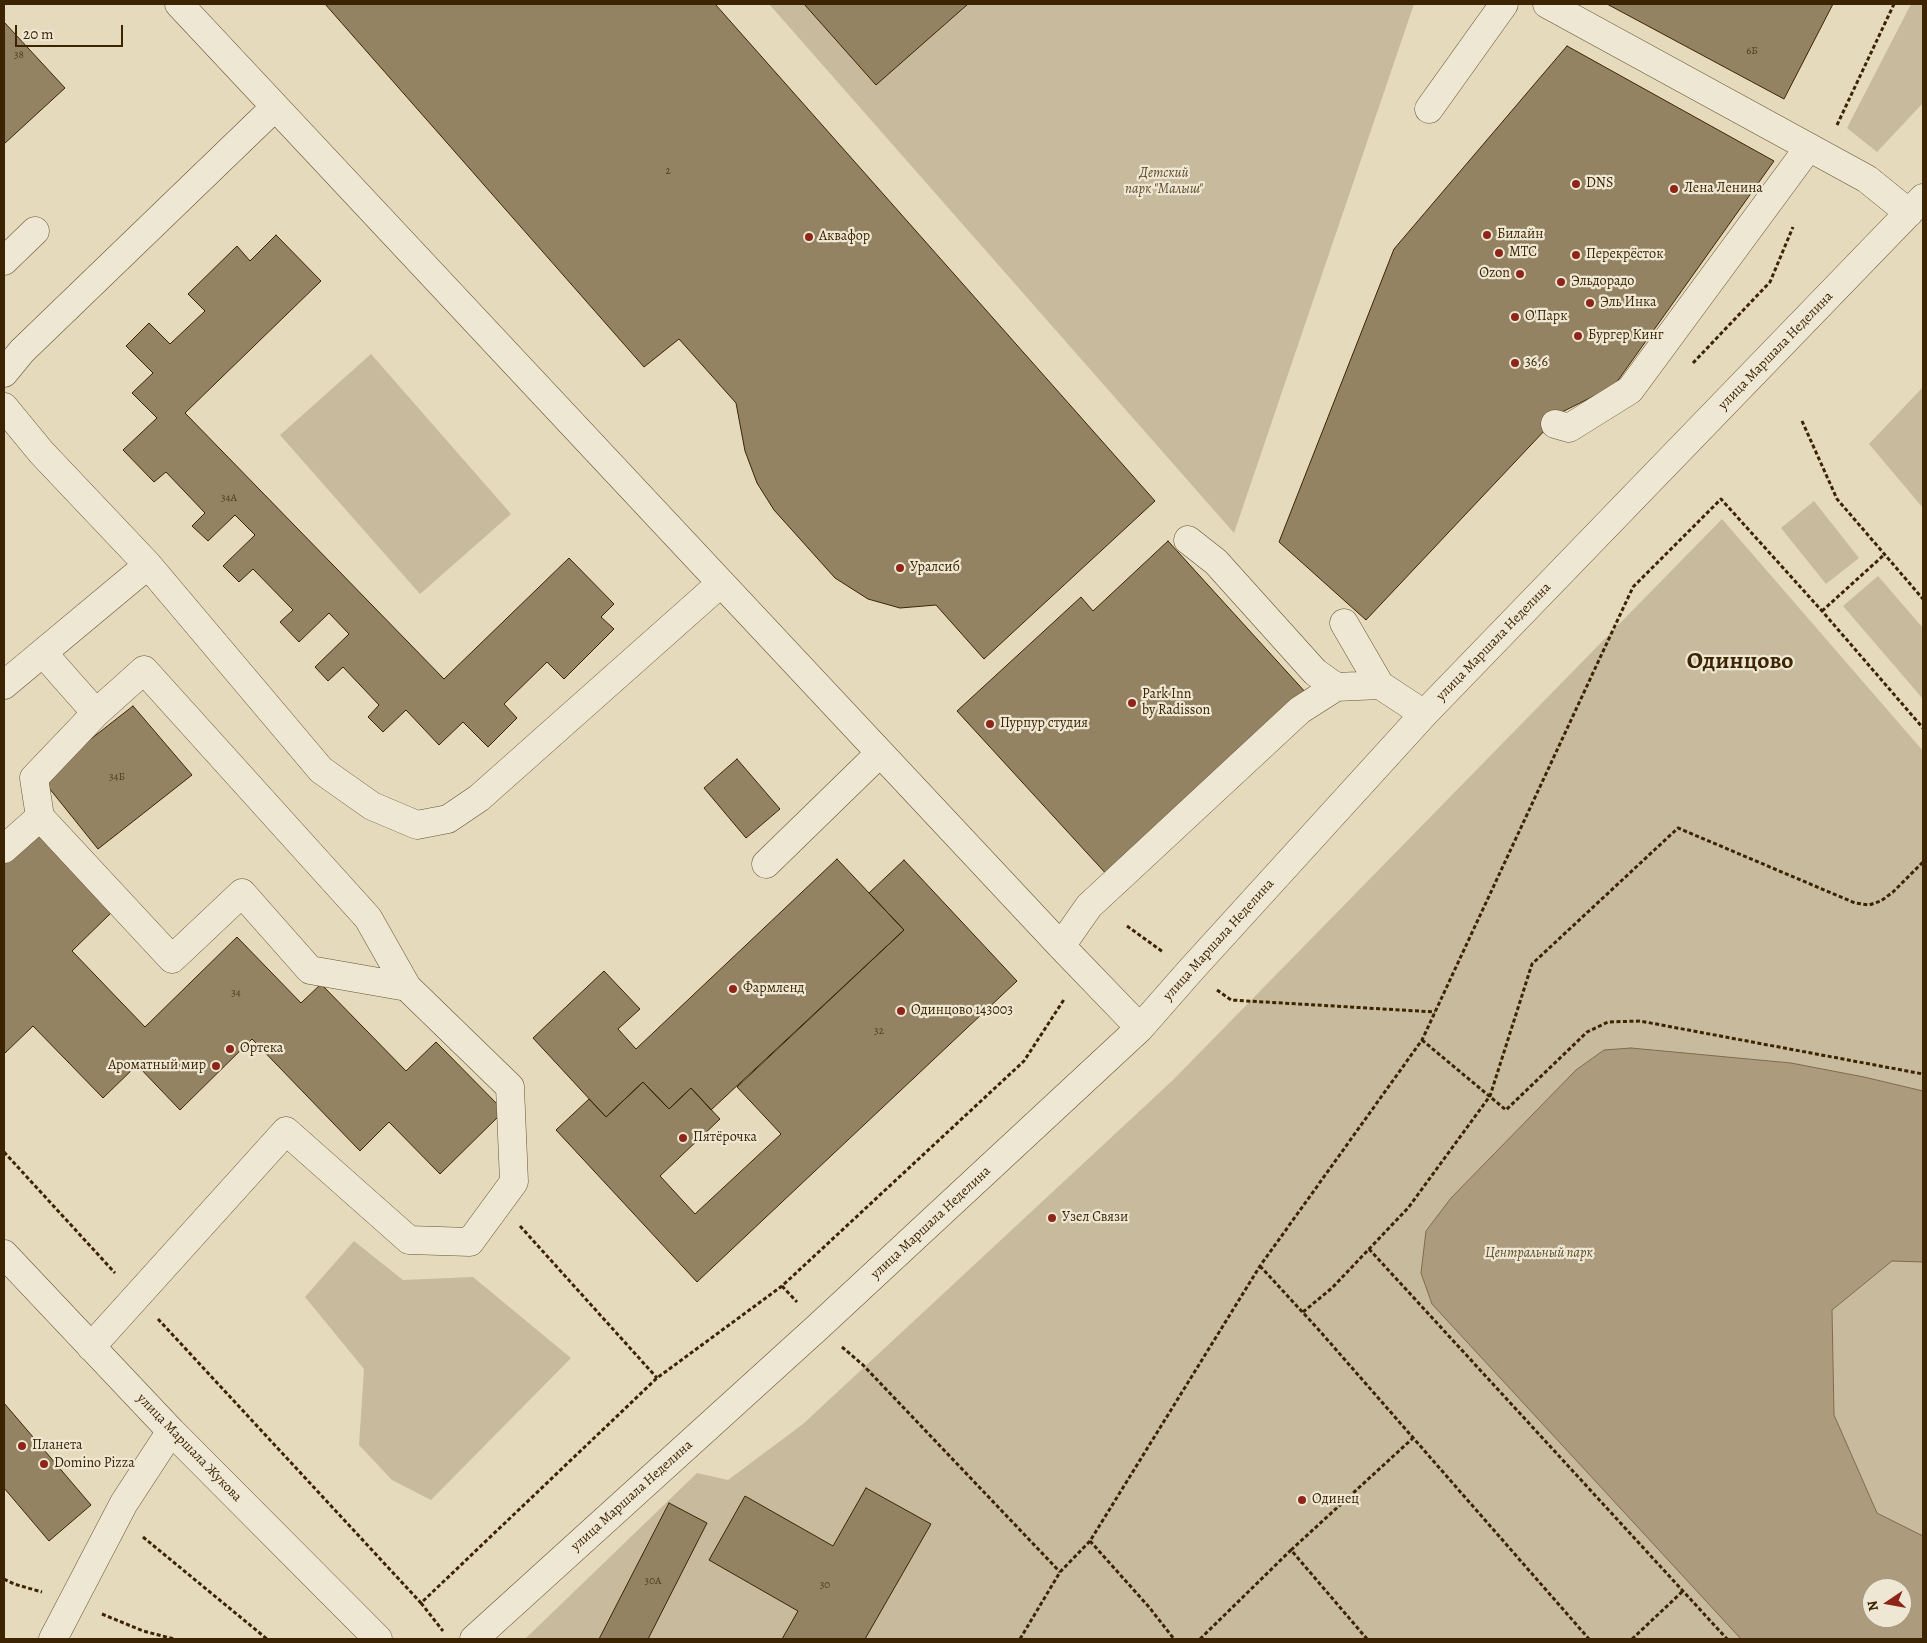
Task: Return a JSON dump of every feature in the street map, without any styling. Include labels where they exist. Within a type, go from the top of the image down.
[{"type":"street","points":[[179,4],[1083,970],[1140,1028]]},
{"type":"street","points":[[1429,109],[1504,4]]},
{"type":"street","points":[[1547,4],[1916,206]]},
{"type":"street","points":[[4,373],[22,352],[275,107]]},
{"type":"street","points":[[1555,424],[1569,428],[1630,390],[1809,147]]},
{"type":"street","name":"улица Маршала Неделина","points":[[474,1639],[819,1326],[1140,1028],[1424,714],[1916,206]]},
{"type":"street","points":[[4,261],[35,231]]},
{"type":"street","points":[[4,407],[42,452],[148,565],[321,770],[372,806],[417,825],[448,819],[480,798],[721,583]]},
{"type":"street","points":[[1188,540],[1216,562],[1315,672],[1336,687]]},
{"type":"street","points":[[4,685],[148,565]]},
{"type":"street","points":[[1344,623],[1380,685],[1424,714]]},
{"type":"street","points":[[43,653],[96,713]]},
{"type":"street","points":[[91,1346],[286,1131],[409,1240],[470,1242],[514,1182],[510,1087],[407,987],[368,918],[144,670],[96,713],[34,778],[40,818],[172,958],[242,893],[310,970],[407,987]]},
{"type":"street","points":[[1061,946],[1089,906],[1300,710],[1336,687],[1380,685]]},
{"type":"street","points":[[766,864],[880,752]]},
{"type":"street","points":[[4,849],[40,818]]},
{"type":"street","name":"улица Маршала Жукова","points":[[4,1254],[171,1431],[378,1639]]},
{"type":"street","points":[[53,1639],[118,1516],[171,1431]]},
{"type":"path","points":[[1802,421],[1837,499],[1923,599]]},
{"type":"path","points":[[1020,1639],[1060,1572],[1090,1541],[1260,1266],[1422,1040],[1633,587],[1721,499],[1822,611],[1923,728]]},
{"type":"path","points":[[1822,611],[1885,554]]},
{"type":"path","points":[[1303,1312],[1332,1288],[1408,1208],[1490,1096],[1532,964],[1678,828],[1855,903],[1869,905],[1880,901],[1893,892],[1923,862]]},
{"type":"path","points":[[1127,926],[1231,1000],[1435,1012]]},
{"type":"path","points":[[421,1603],[657,1378],[782,1286],[1024,1062],[1083,970]]},
{"type":"path","points":[[1422,1040],[1506,1110],[1587,1032],[1608,1022],[1640,1020],[1923,1074]]},
{"type":"path","points":[[4,1152],[421,1603],[444,1632]]},
{"type":"path","points":[[499,1203],[657,1378]]},
{"type":"path","points":[[1369,1249],[1727,1639]]},
{"type":"path","points":[[1260,1266],[1303,1312],[1589,1639]]},
{"type":"path","points":[[782,1286],[819,1326],[863,1365],[1060,1572]]},
{"type":"path","points":[[1200,1639],[1291,1550],[1413,1438]]},
{"type":"path","points":[[118,1516],[267,1639]]},
{"type":"path","points":[[1090,1541],[1149,1607],[1174,1639]]},
{"type":"path","points":[[1291,1550],[1367,1639]]},
{"type":"path","points":[[1632,1639],[1683,1591]]},
{"type":"green space","name":"Детский парк \"Малыш\"","points":[[769,4],[1414,4],[1234,533]]},
{"type":"green space","points":[[1911,4],[1923,4],[1923,103],[1877,152],[1847,128]]},
{"type":"green space","points":[[371,354],[511,514],[420,594],[280,435]]},
{"type":"green space","points":[[1923,387],[1923,508],[1869,444]]},
{"type":"green space","points":[[1814,501],[1859,558],[1826,584],[1781,528]]},
{"type":"green space","name":"Центральный парк","points":[[1722,519],[1923,751],[1923,1639],[525,1639],[697,1473],[728,1480],[803,1424],[1173,1080]]},
{"type":"green space","points":[[1878,576],[1923,628],[1923,699],[1843,606]]},
{"type":"green space","points":[[354,1241],[403,1280],[473,1277],[571,1358],[431,1500],[392,1480],[359,1445],[364,1369],[305,1297]]},
{"type":"shaded area","points":[[1631,1048],[1791,1063],[1923,1091],[1923,1262],[1892,1261],[1832,1310],[1834,1415],[1877,1513],[1923,1536],[1923,1639],[1741,1639],[1432,1304],[1421,1273],[1426,1231],[1451,1198],[1576,1070],[1604,1050]]},
{"type":"building","points":[[325,4],[715,4],[1155,501],[984,659],[936,605],[900,608],[868,599],[835,578],[774,510],[757,483],[745,451],[736,403],[679,339],[644,367]]},
{"type":"building","points":[[804,4],[968,4],[876,85]]},
{"type":"building","points":[[1607,4],[1833,4],[1784,99]]},
{"type":"building","points":[[4,22],[65,88],[4,144]]},
{"type":"building","name":"О'Парк","points":[[1567,46],[1774,161],[1614,386],[1562,412],[1366,620],[1279,542],[1394,249]]},
{"type":"building","points":[[276,235],[321,281],[185,413],[444,679],[569,558],[614,604],[601,617],[614,629],[564,679],[547,662],[504,704],[517,718],[488,747],[463,722],[439,745],[406,710],[383,732],[368,717],[379,705],[343,667],[328,681],[315,667],[349,634],[329,613],[299,642],[280,622],[293,610],[253,569],[239,582],[223,566],[255,535],[235,515],[208,541],[192,526],[205,513],[166,472],[154,482],[123,450],[157,418],[132,393],[153,373],[126,346],[149,323],[170,344],[205,311],[188,294],[237,246],[250,261]]},
{"type":"building","name":"Park Inn by Radisson","points":[[1168,541],[1307,694],[1109,877],[957,711],[1081,597],[1093,611]]},
{"type":"building","points":[[133,706],[192,775],[98,849],[41,778]]},
{"type":"building","points":[[737,759],[780,809],[746,838],[704,788]]},
{"type":"building","points":[[34,829],[113,911],[72,951],[145,1027],[237,937],[301,1003],[321,984],[406,1071],[436,1042],[504,1111],[440,1174],[389,1122],[360,1151],[252,1039],[180,1110],[137,1065],[103,1098],[33,1026],[4,1054],[4,859]]},
{"type":"building","points":[[837,859],[904,930],[711,1110],[691,1088],[669,1109],[643,1082],[606,1117],[533,1038],[604,971],[640,1009],[618,1029],[636,1049]]},
{"type":"building","points":[[904,860],[1017,981],[697,1282],[556,1130],[589,1099],[606,1117],[643,1082],[669,1109],[691,1088],[720,1119],[660,1176],[695,1214],[781,1134],[737,1087],[904,930],[869,893]]},
{"type":"building","name":"Планета","points":[[4,1403],[91,1505],[49,1541],[4,1488]]},
{"type":"building","points":[[866,1488],[931,1524],[865,1639],[782,1639],[798,1611],[709,1560],[745,1496],[833,1546]]},
{"type":"building","points":[[669,1503],[707,1523],[648,1639],[599,1639]]},
{"type":"place","name":"DNS","points":[[1576,184]]},
{"type":"place","name":"Лена Ленина","points":[[1674,189]]},
{"type":"place","name":"Билайн","points":[[1487,235]]},
{"type":"place","name":"Аквафор","points":[[809,237]]},
{"type":"place","name":"МТС","points":[[1499,253]]},
{"type":"place","name":"Перекрёсток","points":[[1576,255]]},
{"type":"place","name":"Ozon","points":[[1520,274]]},
{"type":"place","name":"Эльдорадо","points":[[1561,282]]},
{"type":"place","name":"Эль Инка","points":[[1590,303]]},
{"type":"place","name":"О'Парк","points":[[1515,317]]},
{"type":"place","name":"Бургер Кинг","points":[[1578,336]]},
{"type":"place","name":"36,6","points":[[1515,363]]},
{"type":"place","name":"Уралсиб","points":[[900,568]]},
{"type":"place","name":"Park Inn by Radisson","points":[[1132,703]]},
{"type":"place","name":"Пурпур студия","points":[[990,724]]},
{"type":"place","name":"Фармленд","points":[[733,989]]},
{"type":"place","name":"Одинцово 143003","points":[[901,1011]]},
{"type":"place","name":"Ортека","points":[[230,1049]]},
{"type":"place","name":"Ароматный мир","points":[[216,1066]]},
{"type":"place","name":"Пятёрочка","points":[[683,1138]]},
{"type":"place","name":"Узел Связи","points":[[1052,1218]]},
{"type":"place","name":"Планета","points":[[22,1446]]},
{"type":"place","name":"Domino Pizza","points":[[44,1464]]},
{"type":"place","name":"Одинец","points":[[1302,1500]]},
{"type":"district","name":"Одинцово","points":[[1740,662]]}]
